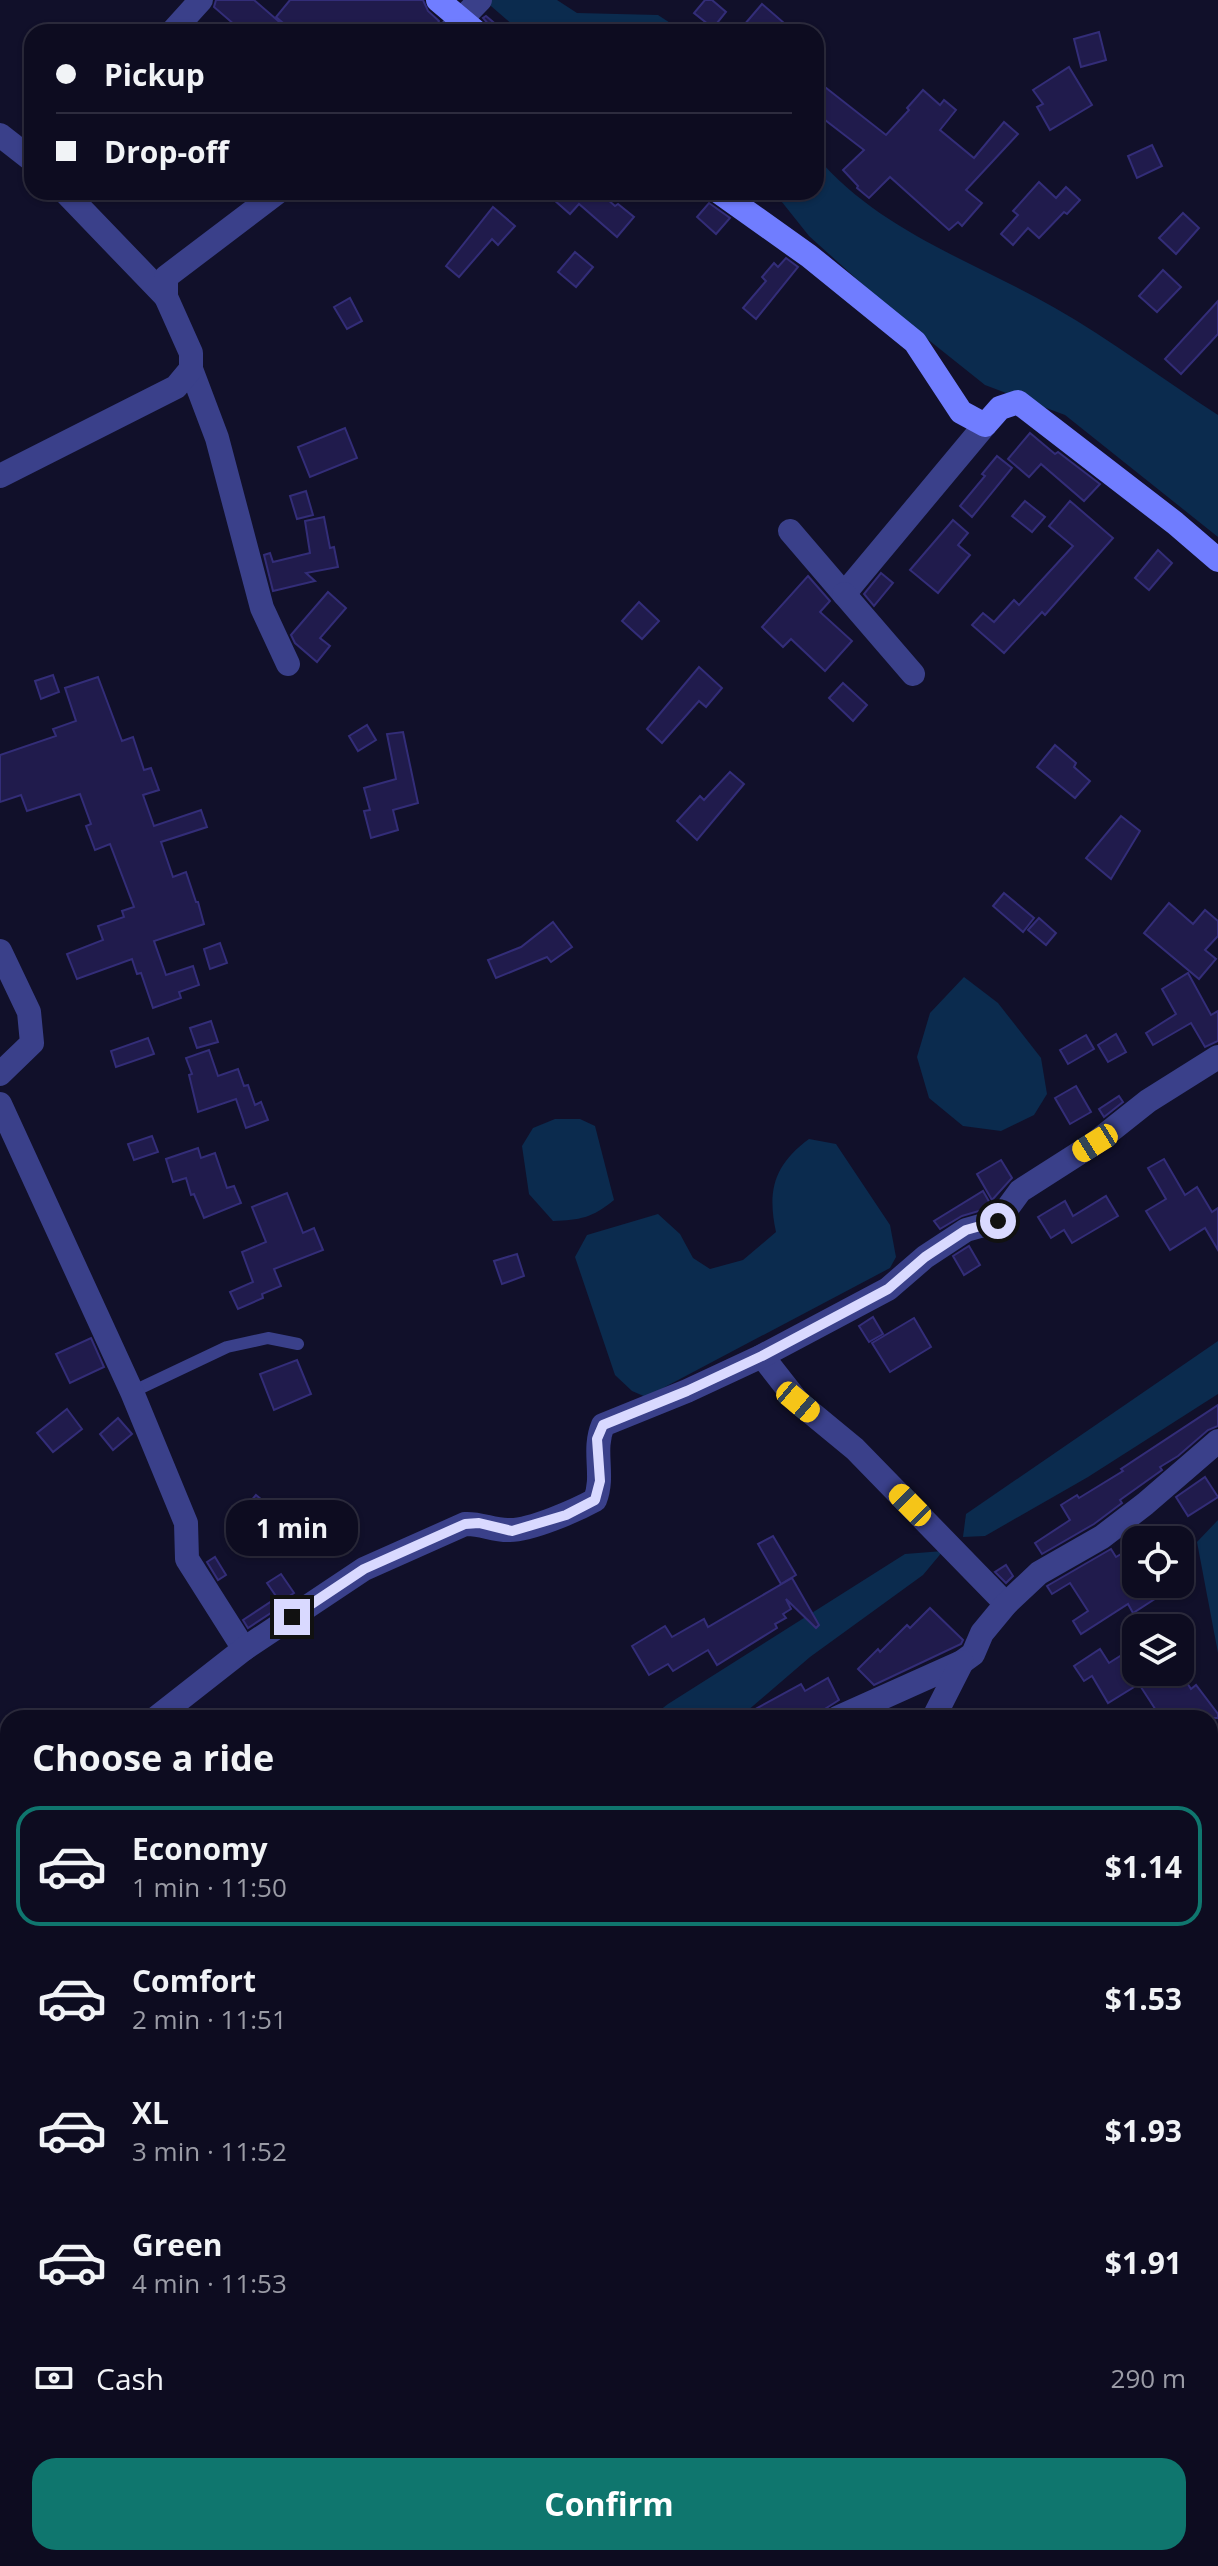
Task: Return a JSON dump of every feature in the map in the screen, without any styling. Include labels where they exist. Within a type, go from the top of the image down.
[{"type":"street","points":[[179,24],[201,0]]},
{"type":"street","points":[[438,0],[468,18]]},
{"type":"street","points":[[0,135],[24,154]]},
{"type":"street","points":[[73,200],[166,297],[191,353],[191,369],[217,438],[262,608],[288,664]]},
{"type":"street","points":[[166,297],[166,277],[267,200]]},
{"type":"street","points":[[730,200],[809,256],[915,342],[961,412],[985,425]]},
{"type":"street","points":[[0,476],[176,387],[191,369]]},
{"type":"street","points":[[844,594],[1000,408],[1018,402],[1218,560]]},
{"type":"street","points":[[790,531],[913,674]]},
{"type":"street","points":[[0,951],[29,1012],[32,1043],[0,1074]]},
{"type":"street","points":[[166,1710],[244,1649],[364,1569],[465,1524],[479,1523],[512,1531],[566,1515],[595,1500],[600,1489],[597,1439],[603,1425],[762,1356],[888,1289],[925,1257],[966,1230],[998,1221],[1020,1191],[1095,1143],[1148,1101],[1218,1057]]},
{"type":"street","points":[[0,1104],[132,1392],[186,1523],[187,1559],[244,1649]]},
{"type":"street","points":[[762,1356],[798,1402],[855,1449],[1006,1604]]},
{"type":"street","points":[[855,1710],[962,1662],[973,1654],[982,1633],[1006,1604],[1039,1573],[1102,1537],[1218,1441]]},
{"type":"street","points":[[938,1710],[962,1662]]},
{"type":"lane","points":[[132,1392],[227,1347],[268,1338],[298,1344]]},
{"type":"water","points":[[484,0],[557,0],[577,13],[658,15],[672,24],[512,24]]},
{"type":"water","points":[[824,164],[868,205],[898,225],[1076,320],[1218,415],[1218,537],[1065,415],[985,385],[891,310],[809,236],[780,200],[824,200]]},
{"type":"water","points":[[964,977],[998,1003],[1041,1058],[1047,1094],[1034,1115],[1001,1131],[963,1126],[929,1098],[917,1057],[930,1013]]},
{"type":"water","points":[[555,1119],[580,1119],[595,1126],[614,1200],[585,1217],[553,1221],[529,1194],[522,1146],[533,1128]]},
{"type":"water","points":[[809,1139],[836,1144],[890,1225],[896,1257],[890,1268],[646,1397],[632,1391],[615,1375],[575,1257],[587,1235],[658,1214],[680,1234],[693,1258],[710,1269],[743,1260],[776,1232],[772,1203],[776,1180],[788,1159]]},
{"type":"water","points":[[1218,1341],[1218,1394],[1088,1477],[985,1536],[963,1537],[966,1514]]},
{"type":"water","points":[[1218,1520],[1218,1653],[1197,1542]]},
{"type":"water","points":[[943,1551],[923,1575],[810,1657],[748,1710],[660,1710],[668,1704],[905,1554]]},
{"type":"building","points":[[216,0],[254,0],[282,24],[234,24],[214,7]]},
{"type":"building","points":[[290,0],[423,0],[428,11],[439,21],[438,24],[284,24],[276,17]]},
{"type":"building","points":[[705,0],[712,0],[726,12],[716,24],[708,24],[694,13]]},
{"type":"building","points":[[762,4],[784,23],[783,24],[745,24]]},
{"type":"building","points":[[486,16],[496,24],[488,24],[483,18]]},
{"type":"building","points":[[1099,32],[1106,60],[1081,67],[1074,39]]},
{"type":"building","points":[[1069,67],[1092,105],[1050,130],[1037,107],[1043,104],[1033,90]]},
{"type":"building","points":[[824,86],[886,135],[923,90],[940,105],[944,100],[956,110],[940,130],[974,158],[1004,122],[1018,134],[966,190],[982,203],[962,226],[958,222],[949,230],[890,177],[869,198],[857,188],[843,170],[864,150],[824,119]]},
{"type":"building","points":[[1152,145],[1162,166],[1137,178],[1128,156]]},
{"type":"building","points":[[1039,182],[1056,198],[1066,187],[1080,200],[1039,238],[1028,228],[1013,245],[1001,234],[1018,215],[1013,211]]},
{"type":"building","points":[[554,200],[608,200],[634,217],[617,237],[579,204],[570,214]]},
{"type":"building","points":[[709,203],[730,218],[716,234],[697,217]]},
{"type":"building","points":[[493,207],[515,226],[498,245],[492,239],[459,277],[446,266]]},
{"type":"building","points":[[1183,213],[1199,228],[1176,254],[1159,238]]},
{"type":"building","points":[[575,252],[593,267],[576,287],[558,272]]},
{"type":"building","points":[[786,258],[798,267],[756,319],[743,308],[766,281],[762,277],[774,263],[778,267]]},
{"type":"building","points":[[1163,270],[1181,287],[1157,312],[1139,296]]},
{"type":"building","points":[[350,298],[362,321],[347,329],[334,307]]},
{"type":"building","points":[[1218,301],[1218,334],[1181,374],[1165,359]]},
{"type":"building","points":[[345,428],[357,458],[310,477],[298,447]]},
{"type":"building","points":[[1030,433],[1100,484],[1084,501],[1041,464],[1029,477],[1008,459]]},
{"type":"building","points":[[997,456],[1012,468],[972,517],[960,506]]},
{"type":"building","points":[[306,491],[313,515],[297,519],[290,496]]},
{"type":"building","points":[[1025,501],[1045,517],[1032,532],[1012,516]]},
{"type":"building","points":[[1070,501],[1113,538],[1045,615],[1042,612],[1004,653],[972,625],[983,613],[994,622],[1014,600],[1019,605],[1073,546],[1049,526]]},
{"type":"building","points":[[324,517],[330,548],[334,547],[338,567],[306,573],[315,581],[273,591],[264,555],[270,553],[273,562],[310,553],[305,521]]},
{"type":"building","points":[[953,520],[968,533],[958,545],[970,555],[938,593],[910,570]]},
{"type":"building","points":[[1158,550],[1172,563],[1149,590],[1135,578]]},
{"type":"building","points":[[881,573],[893,583],[874,606],[864,594]]},
{"type":"building","points":[[808,576],[830,601],[820,612],[852,641],[825,671],[791,639],[783,647],[762,627]]},
{"type":"building","points":[[328,592],[346,608],[320,638],[330,646],[317,662],[295,643],[291,635]]},
{"type":"building","points":[[639,602],[659,621],[642,639],[622,621]]},
{"type":"building","points":[[699,667],[722,688],[706,707],[699,701],[662,743],[647,729]]},
{"type":"building","points":[[53,675],[59,692],[41,699],[35,681]]},
{"type":"building","points":[[98,677],[122,741],[133,737],[144,770],[151,768],[159,790],[143,795],[154,826],[201,810],[207,827],[161,842],[173,877],[186,872],[204,924],[154,941],[166,975],[193,966],[199,985],[179,992],[181,998],[153,1008],[141,973],[137,974],[132,959],[77,979],[67,954],[103,940],[98,926],[124,917],[122,911],[134,907],[110,844],[95,850],[86,826],[91,824],[80,794],[27,811],[21,795],[0,802],[0,755],[56,736],[53,729],[76,721],[65,688]]},
{"type":"building","points":[[843,683],[867,705],[853,721],[829,698]]},
{"type":"building","points":[[367,725],[376,740],[358,751],[349,736]]},
{"type":"building","points":[[403,732],[418,803],[393,810],[398,830],[371,838],[364,811],[370,810],[364,788],[396,779],[387,734]]},
{"type":"building","points":[[1055,745],[1076,763],[1074,767],[1090,781],[1075,798],[1037,767]]},
{"type":"building","points":[[730,772],[744,784],[697,840],[677,821],[700,796],[704,800]]},
{"type":"building","points":[[1121,816],[1140,831],[1111,879],[1086,858]]},
{"type":"building","points":[[1004,893],[1034,918],[1023,932],[993,906]]},
{"type":"building","points":[[1169,903],[1193,924],[1205,910],[1218,921],[1218,936],[1205,950],[1216,959],[1199,979],[1144,933]]},
{"type":"building","points":[[1039,918],[1056,933],[1046,945],[1028,930]]},
{"type":"building","points":[[553,922],[572,947],[551,962],[547,957],[496,978],[488,960],[521,947]]},
{"type":"building","points":[[220,943],[227,963],[210,969],[204,949]]},
{"type":"building","points":[[1188,973],[1211,1015],[1218,1011],[1218,1041],[1205,1047],[1191,1023],[1153,1045],[1146,1033],[1176,1014],[1162,989]]},
{"type":"building","points":[[211,1021],[218,1042],[197,1048],[190,1028]]},
{"type":"building","points":[[1116,1034],[1126,1052],[1108,1062],[1098,1045]]},
{"type":"building","points":[[1086,1035],[1094,1049],[1068,1064],[1060,1050]]},
{"type":"building","points":[[148,1038],[154,1054],[116,1067],[111,1051]]},
{"type":"building","points":[[209,1050],[218,1076],[238,1069],[255,1105],[261,1102],[268,1120],[246,1128],[236,1099],[198,1112],[186,1058]]},
{"type":"building","points":[[1076,1086],[1091,1112],[1070,1124],[1055,1098]]},
{"type":"building","points":[[1119,1096],[1123,1102],[1104,1117],[1099,1109]]},
{"type":"building","points":[[152,1136],[158,1152],[134,1160],[128,1144]]},
{"type":"building","points":[[198,1148],[201,1158],[215,1153],[227,1188],[234,1186],[241,1203],[204,1218],[194,1194],[191,1195],[186,1178],[173,1182],[166,1159]]},
{"type":"building","points":[[1164,1159],[1185,1195],[1197,1187],[1212,1212],[1218,1208],[1218,1250],[1205,1228],[1170,1250],[1146,1211],[1166,1199],[1148,1168]]},
{"type":"building","points":[[1001,1160],[1012,1178],[992,1200],[977,1174]]},
{"type":"building","points":[[983,1191],[991,1205],[989,1208],[962,1216],[940,1229],[934,1221]]},
{"type":"building","points":[[287,1193],[303,1233],[314,1228],[323,1250],[274,1269],[281,1286],[238,1309],[230,1292],[253,1282],[242,1252],[266,1242],[252,1207]]},
{"type":"building","points":[[1106,1196],[1118,1216],[1072,1243],[1064,1230],[1051,1238],[1038,1217],[1065,1201],[1073,1216]]},
{"type":"building","points":[[969,1246],[980,1265],[964,1275],[953,1256]]},
{"type":"building","points":[[517,1254],[524,1276],[502,1284],[494,1261]]},
{"type":"building","points":[[873,1317],[883,1334],[869,1342],[859,1326]]},
{"type":"building","points":[[914,1318],[931,1347],[890,1372],[872,1343]]},
{"type":"building","points":[[91,1338],[104,1367],[70,1383],[56,1354]]},
{"type":"building","points":[[297,1360],[311,1394],[274,1410],[260,1374]]},
{"type":"building","points":[[1218,1405],[1218,1426],[1208,1430],[1160,1467],[1162,1470],[1120,1500],[1122,1503],[1094,1524],[1042,1554],[1035,1543],[1070,1520],[1061,1505],[1077,1495],[1079,1498],[1123,1471],[1121,1469]]},
{"type":"building","points":[[67,1409],[82,1429],[53,1452],[37,1433]]},
{"type":"building","points":[[118,1418],[132,1434],[113,1450],[100,1434]]},
{"type":"building","points":[[1205,1477],[1218,1497],[1188,1516],[1176,1497]]},
{"type":"building","points":[[256,1495],[273,1509],[261,1523],[244,1509]]},
{"type":"building","points":[[773,1536],[796,1575],[781,1584],[758,1544]]},
{"type":"building","points":[[1111,1549],[1116,1557],[1122,1553],[1122,1598],[1156,1598],[1133,1613],[1128,1604],[1081,1634],[1073,1621],[1088,1611],[1070,1583],[1052,1594],[1047,1586]]},
{"type":"building","points":[[215,1557],[226,1575],[218,1580],[207,1562]]},
{"type":"building","points":[[1006,1565],[1013,1576],[1006,1583],[995,1572]]},
{"type":"building","points":[[281,1574],[294,1593],[280,1602],[267,1583]]},
{"type":"building","points":[[792,1578],[819,1625],[816,1628],[786,1599],[791,1609],[783,1614],[786,1618],[775,1624],[777,1628],[717,1665],[708,1650],[673,1671],[668,1664],[649,1675],[632,1646],[665,1626],[672,1637],[704,1619],[708,1627]]},
{"type":"building","points":[[275,1599],[280,1607],[248,1628],[243,1620]]},
{"type":"building","points":[[930,1608],[963,1640],[961,1644],[874,1685],[858,1669]]},
{"type":"building","points":[[1100,1649],[1109,1663],[1122,1655],[1122,1686],[1136,1686],[1108,1703],[1092,1676],[1084,1681],[1074,1666]]},
{"type":"building","points":[[828,1678],[839,1700],[825,1710],[754,1710],[801,1684],[805,1691]]},
{"type":"building","points":[[1196,1685],[1215,1710],[1156,1710],[1140,1686],[1189,1686],[1191,1689]]},
{"type":"route","points":[[292,1617],[364,1569],[465,1524],[479,1523],[512,1531],[566,1515],[595,1500],[600,1489],[597,1439],[603,1425],[762,1356],[888,1289],[925,1257],[966,1230],[998,1221]]}]
